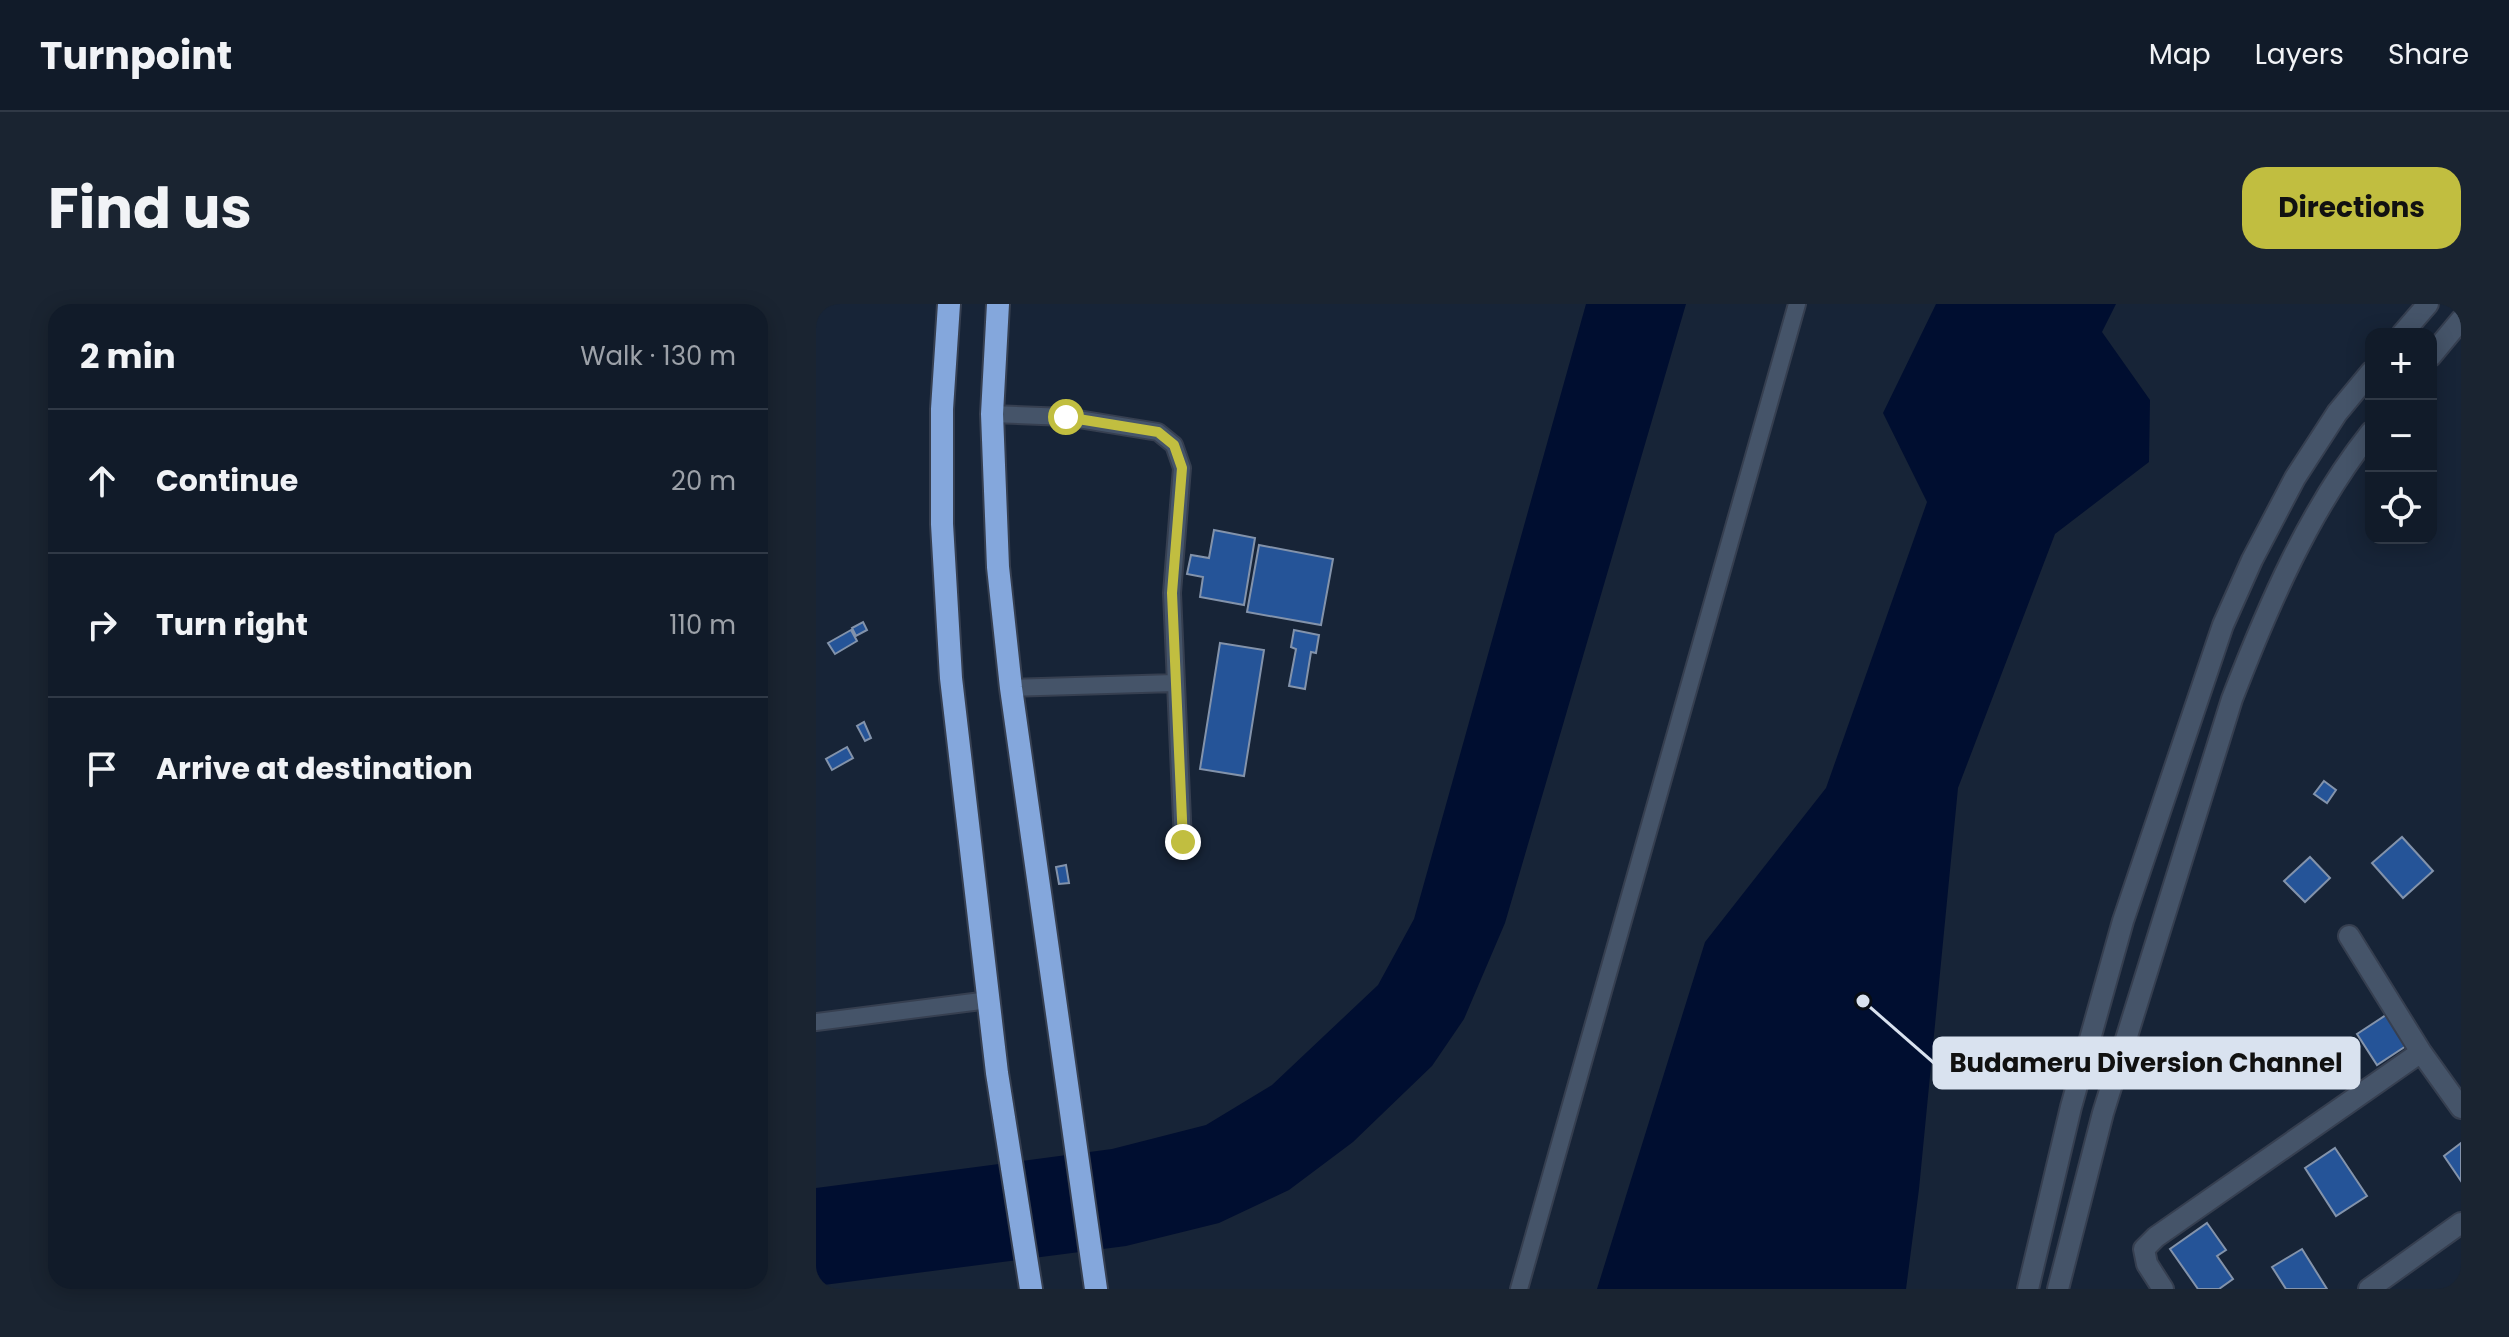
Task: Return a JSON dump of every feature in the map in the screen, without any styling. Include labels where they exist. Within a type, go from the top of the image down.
[{"type":"highway","points":[[949,304],[942,409],[942,524],[948,632],[963,789],[997,1073],[1031,1289]]},
{"type":"highway","points":[[998,304],[992,414],[998,567],[1011,688],[1062,1065],[1096,1289]]},
{"type":"street","points":[[2407,328],[2428,304]]},
{"type":"street","points":[[2437,349],[2461,320]]},
{"type":"street","points":[[2028,1289],[2071,1107],[2123,921],[2223,625],[2252,560],[2295,478],[2337,413],[2365,379]]},
{"type":"street","points":[[2058,1289],[2103,1113],[2232,699],[2255,639],[2314,515],[2365,440]]},
{"type":"street","points":[[2349,936],[2421,1052],[2461,1108]]},
{"type":"street","points":[[2163,1289],[2147,1264],[2144,1249],[2156,1237],[2421,1052]]},
{"type":"street","points":[[2369,1289],[2461,1223]]},
{"type":"lane","points":[[1519,1289],[1797,304]]},
{"type":"lane","points":[[992,414],[1066,417],[1158,432],[1174,445],[1182,468],[1172,593],[1183,842]]},
{"type":"lane","points":[[1011,688],[1175,683]]},
{"type":"lane","points":[[816,1022],[989,1000]]},
{"type":"water","points":[[1586,304],[1686,304],[1505,923],[1464,1019],[1432,1066],[1353,1142],[1289,1190],[1219,1223],[1126,1246],[816,1286],[816,1188],[1112,1149],[1206,1125],[1272,1085],[1378,985],[1414,919]]},
{"type":"water","points":[[1936,304],[2116,304],[2102,332],[2150,400],[2149,462],[2055,534],[1958,788],[1919,1189],[1906,1289],[1597,1289],[1705,942],[1826,788],[1927,502],[1883,413]]},
{"type":"building","points":[[1214,530],[1255,538],[1244,605],[1200,597],[1203,577],[1187,574],[1191,555],[1209,558]]},
{"type":"building","points":[[1259,545],[1333,559],[1321,625],[1247,612]]},
{"type":"building","points":[[863,622],[867,630],[856,636],[852,628]]},
{"type":"building","points":[[851,630],[857,641],[835,654],[828,643]]},
{"type":"building","points":[[1294,630],[1319,635],[1316,653],[1311,652],[1305,689],[1289,686],[1296,649],[1291,647]]},
{"type":"building","points":[[1220,643],[1264,650],[1244,776],[1200,769]]},
{"type":"building","points":[[864,722],[871,738],[865,741],[857,726]]},
{"type":"building","points":[[847,747],[853,758],[832,770],[826,759]]},
{"type":"building","points":[[2324,781],[2336,790],[2327,803],[2314,794]]},
{"type":"building","points":[[2402,837],[2433,871],[2403,898],[2372,863]]},
{"type":"building","points":[[2310,857],[2330,878],[2305,902],[2284,881]]},
{"type":"building","points":[[1066,865],[1069,883],[1059,884],[1056,867]]},
{"type":"building","points":[[2386,1015],[2406,1046],[2377,1065],[2357,1034]]},
{"type":"building","points":[[2461,1143],[2461,1181],[2444,1156]]},
{"type":"building","points":[[2335,1148],[2367,1196],[2336,1216],[2305,1168]]},
{"type":"building","points":[[2207,1223],[2226,1250],[2217,1256],[2233,1279],[2219,1289],[2198,1289],[2170,1249]]},
{"type":"building","points":[[2302,1249],[2327,1289],[2286,1289],[2272,1267]]},
{"type":"place","name":"Budameru Diversion Channel","points":[[1863,1001]]},
{"type":"route","points":[[1066,417],[1158,432],[1174,445],[1182,468],[1172,593],[1183,842]]}]
